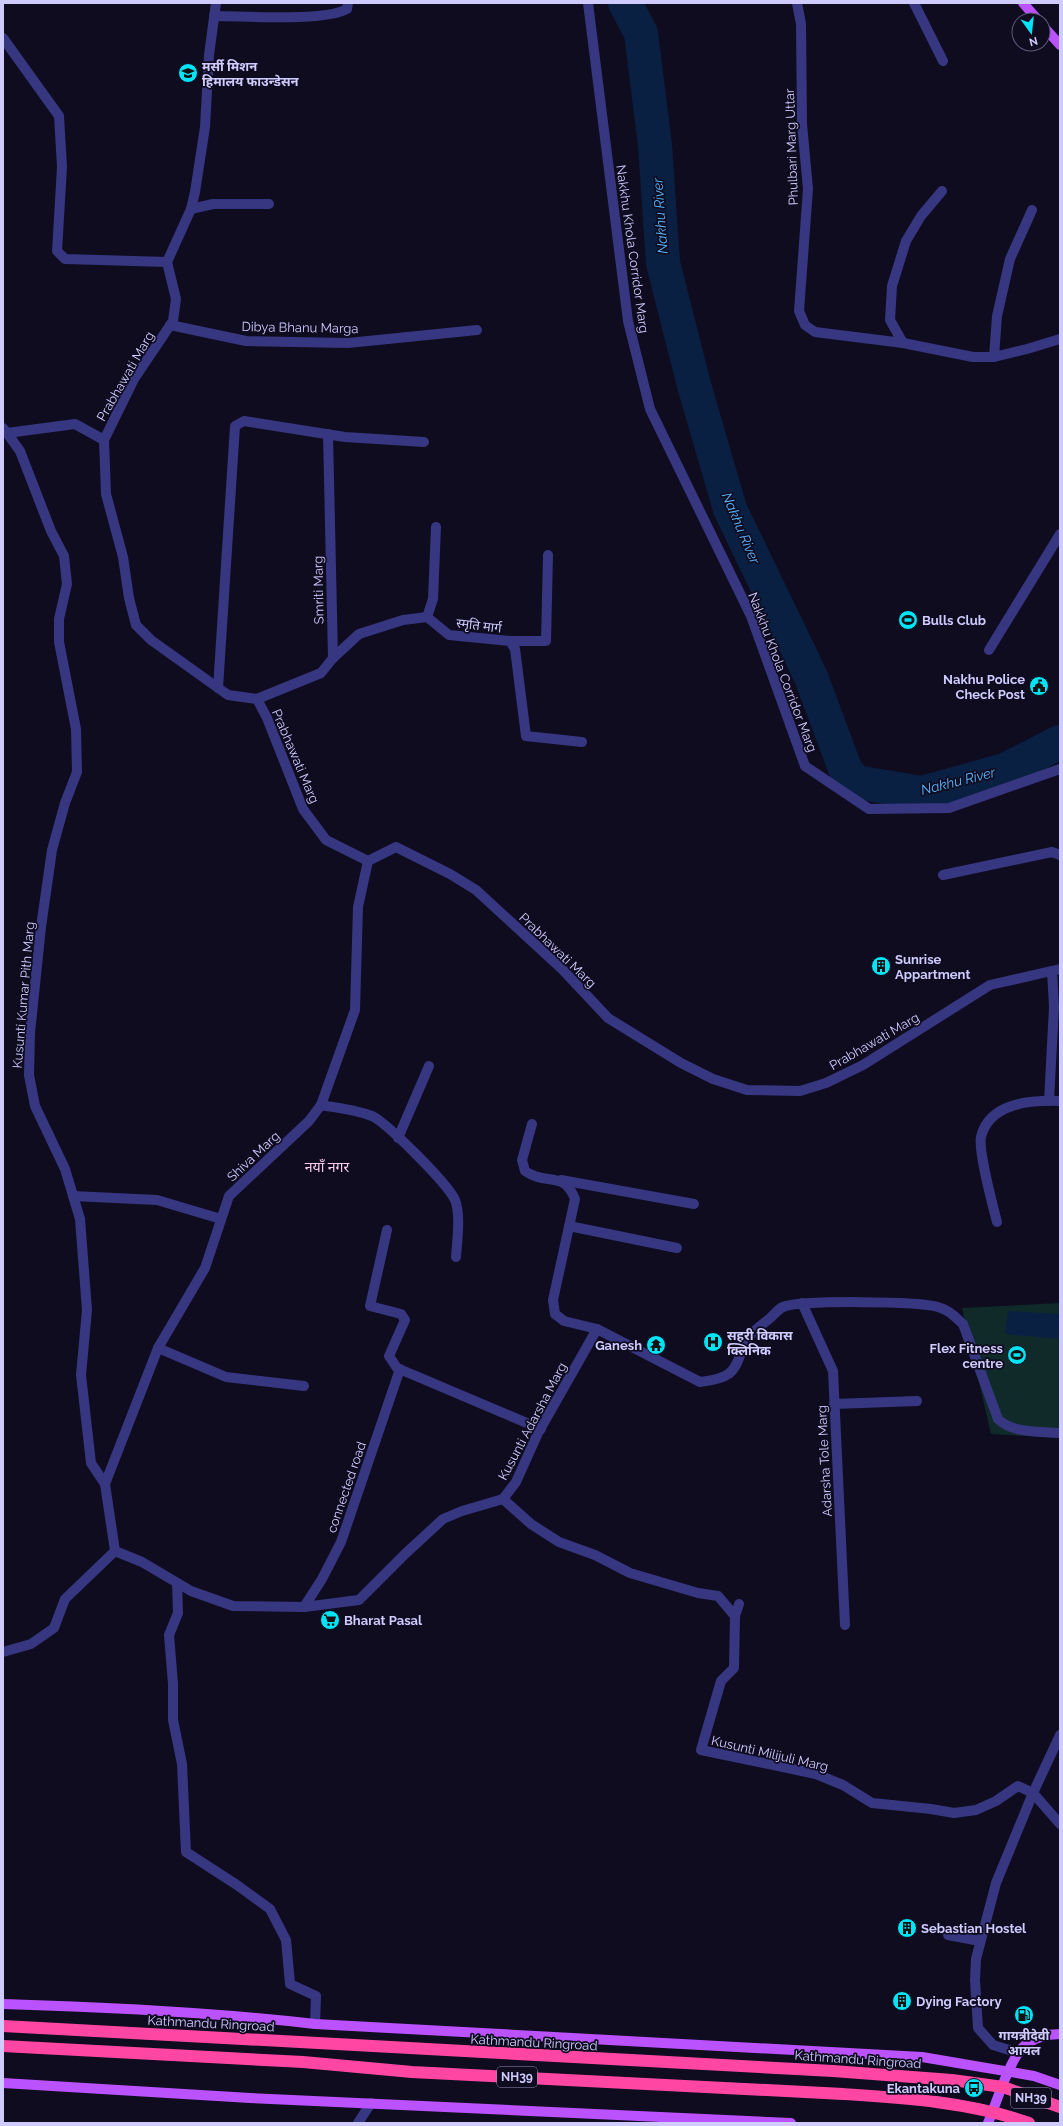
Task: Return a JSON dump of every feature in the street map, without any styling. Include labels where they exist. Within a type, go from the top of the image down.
[{"type":"highway","name":"Kathmandu Ringroad","points":[[3,2026],[833,2071],[952,2080],[1003,2087],[1060,2108]]},
{"type":"highway","name":"NH39","points":[[3,2046],[303,2062],[412,2072],[915,2099],[990,2118],[1029,2123]]},
{"type":"main road","points":[[1023,3],[1031,12]]},
{"type":"main road","points":[[1051,35],[1060,45]]},
{"type":"main road","points":[[3,2004],[114,2007],[228,2014],[315,2024],[922,2057],[1010,2071],[1034,2076],[1060,2085]]},
{"type":"main road","points":[[990,2118],[1010,2071],[1023,2047],[1040,2037],[1060,2034]]},
{"type":"main road","points":[[3,2083],[242,2098],[791,2123]]},
{"type":"street","points":[[3,38],[59,116],[62,167],[57,251],[65,259],[167,262],[191,209],[205,127],[209,55],[216,3]]},
{"type":"street","points":[[214,16],[310,16],[339,14],[347,9],[348,3]]},
{"type":"street","name":"Nakkhu Khola Corridor Marg","points":[[588,3],[628,321],[650,409],[751,616],[805,766],[869,809],[949,808],[1060,769]]},
{"type":"street","name":"Phulbari Marg Uttar","points":[[797,3],[801,24],[802,124],[808,189],[799,311],[805,325],[815,332],[903,343]]},
{"type":"street","points":[[914,3],[943,60]]},
{"type":"street","points":[[942,191],[922,216],[906,241],[892,286],[890,320],[903,343],[973,357],[994,357],[1028,349],[1060,339]]},
{"type":"street","points":[[191,209],[213,204],[269,204]]},
{"type":"street","points":[[994,357],[997,316],[1010,259],[1032,210]]},
{"type":"street","name":"Prabhawati Marg","points":[[167,262],[176,299],[173,321],[134,379],[104,440],[106,494],[122,557],[129,598],[136,625],[151,640],[228,695],[257,699],[267,718],[303,809],[326,840],[368,861],[396,847],[450,874],[476,890],[562,969],[608,1018],[681,1062],[713,1079],[747,1090],[800,1091],[826,1083],[863,1065],[990,985],[1056,970]]},
{"type":"street","name":"Dibya Bhanu Marga","points":[[170,325],[246,341],[348,343],[477,330]]},
{"type":"street","points":[[218,688],[235,426],[244,421],[328,434],[424,442]]},
{"type":"street","name":"Kusunti Kumar Pith Marg","points":[[104,440],[75,424],[5,430],[20,452],[51,531],[64,556],[67,584],[59,619],[59,642],[76,729],[77,772],[65,803],[53,845],[40,927],[30,1033],[29,1075],[36,1106],[65,1169],[80,1219],[87,1310],[81,1375],[91,1463],[105,1484],[116,1551]]},
{"type":"street","name":"Smriti Marg","points":[[328,434],[332,658]]},
{"type":"street","points":[[257,699],[321,673],[332,658],[358,634],[403,620],[427,617],[433,600],[436,527]]},
{"type":"street","points":[[989,650],[1060,534]]},
{"type":"street","points":[[510,641],[546,641],[548,555]]},
{"type":"street","name":"स्मृति मार्ग","points":[[427,617],[449,635],[510,641],[515,649],[526,736],[582,742]]},
{"type":"street","points":[[943,875],[1052,852],[1060,855]]},
{"type":"street","name":"Shiva Marg","points":[[105,1484],[158,1348],[205,1268],[229,1196],[309,1121],[321,1105],[355,1010],[358,907],[368,861]]},
{"type":"street","points":[[1049,1101],[1056,970]]},
{"type":"street","points":[[398,1138],[429,1066]]},
{"type":"street","points":[[997,1222],[980,1138],[990,1118],[1001,1110],[1025,1103],[1049,1101],[1060,1102]]},
{"type":"street","points":[[321,1105],[372,1116],[443,1180],[455,1200],[458,1230],[456,1257]]},
{"type":"street","points":[[532,1124],[522,1160],[525,1171],[534,1178],[561,1180],[694,1204]]},
{"type":"street","points":[[561,1180],[571,1190],[575,1199],[553,1300],[555,1314],[564,1321],[597,1329],[700,1382],[713,1380],[728,1375],[736,1368],[750,1336],[782,1307],[802,1303],[918,1304],[938,1307],[952,1313],[963,1324],[998,1419],[1004,1425],[1019,1430],[1060,1433]]},
{"type":"street","points":[[73,1196],[156,1200],[221,1219]]},
{"type":"street","points":[[569,1226],[677,1248]]},
{"type":"street","points":[[387,1230],[370,1306],[401,1314],[404,1317],[405,1320],[389,1356],[391,1362],[400,1369],[541,1429]]},
{"type":"street","name":"Adarsha Tole Marg","points":[[802,1303],[833,1371],[845,1625]]},
{"type":"street","name":"Kusunti Adarsha Marg","points":[[116,1551],[142,1562],[190,1592],[233,1606],[304,1607],[359,1600],[443,1519],[462,1511],[503,1499],[516,1482],[541,1429],[597,1329]]},
{"type":"street","points":[[158,1348],[226,1377],[304,1386]]},
{"type":"street","name":"connected road","points":[[304,1607],[322,1579],[341,1542],[400,1369]]},
{"type":"street","points":[[834,1404],[917,1401]]},
{"type":"street","points":[[503,1499],[531,1524],[559,1542],[595,1555],[630,1573],[698,1593],[718,1596],[735,1616]]},
{"type":"street","points":[[3,1652],[31,1644],[54,1628],[65,1599],[116,1551]]},
{"type":"street","points":[[177,1583],[178,1613],[169,1635],[174,1720],[182,1764],[186,1852],[238,1885],[270,1909],[286,1940],[290,1984],[316,1996],[315,2024]]},
{"type":"street","points":[[735,1616],[739,1604]]},
{"type":"street","name":"Kusunti Milijuli Marg","points":[[735,1616],[734,1668],[721,1681],[701,1750],[816,1774],[843,1785],[872,1803],[931,1808],[954,1813],[976,1810],[990,1804],[1018,1786],[1033,1794]]},
{"type":"street","points":[[1017,2057],[993,2045],[978,2028],[975,1980],[980,1942],[996,1883],[1033,1794],[1060,1736]]},
{"type":"street","points":[[1033,1794],[1060,1824]]},
{"type":"street","points":[[948,1935],[980,1942]]},
{"type":"street","points":[[358,2123],[371,2103]]},
{"type":"green space","name":"Flex Fitness centre","points":[[1060,1303],[1060,1438],[991,1434],[962,1308]]},
{"type":"water","points":[[1008,1311],[1060,1314],[1058,1339],[1005,1334]]},
{"type":"waterway","name":"Nakhu River","points":[[625,3],[641,33],[655,145],[663,263],[694,385],[730,509],[811,677],[846,771],[856,782],[922,793],[1005,770],[1060,742]]},
{"type":"place","name":"मर्सी मिशन हिमालय फाउन्डेसन","points":[[188,73]]},
{"type":"place","name":"Bulls Club","points":[[908,620]]},
{"type":"place","name":"Nakhu Police Check Post","points":[[1039,686]]},
{"type":"place","name":"Sunrise Appartment","points":[[881,966]]},
{"type":"place","name":"सहरी विकास क्लिनिक","points":[[713,1342]]},
{"type":"place","name":"Ganesh","points":[[656,1345]]},
{"type":"place","name":"Flex Fitness centre","points":[[1017,1355]]},
{"type":"place","name":"Bharat Pasal","points":[[330,1620]]},
{"type":"place","name":"Sebastian Hostel","points":[[907,1928]]},
{"type":"place","name":"Dying Factory","points":[[902,2001]]},
{"type":"place","name":"गायत्रीदेवी आयल","points":[[1024,2015]]},
{"type":"place","name":"Ekantakuna","points":[[974,2088]]},
{"type":"district","name":"नयाँ नगर","points":[[327,1167]]}]
